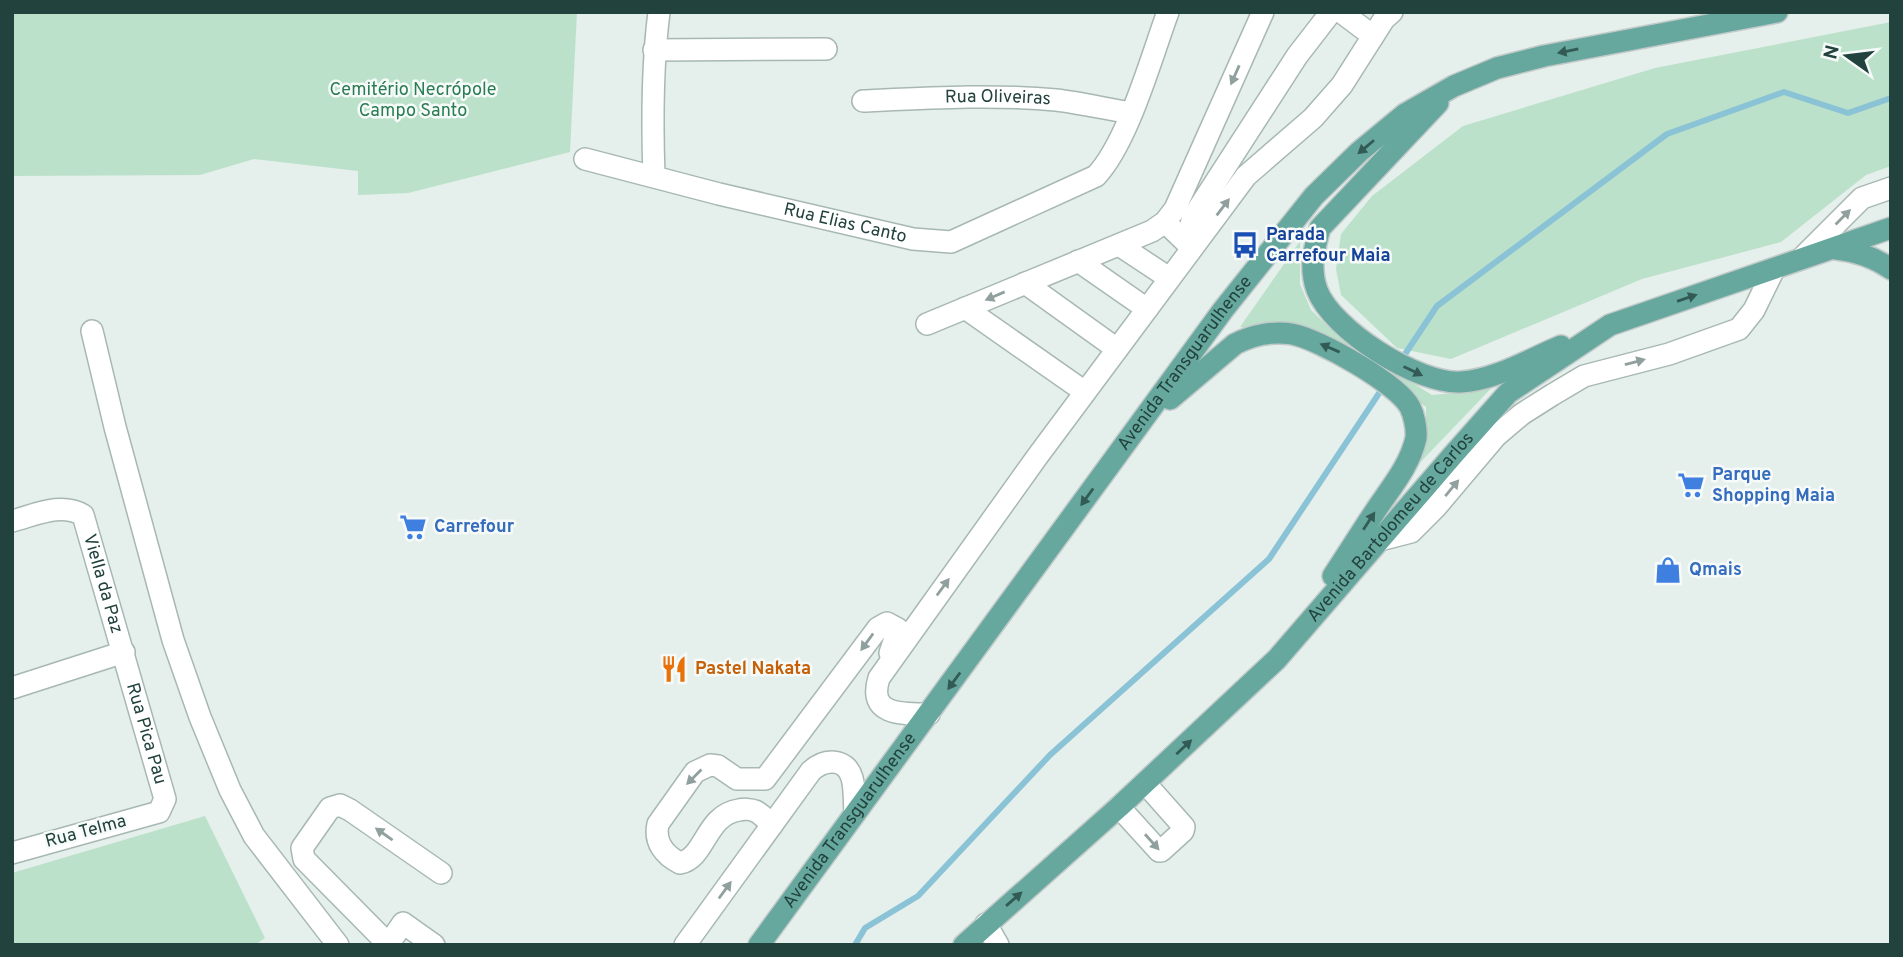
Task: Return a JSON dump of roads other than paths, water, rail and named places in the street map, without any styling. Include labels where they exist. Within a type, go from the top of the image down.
[{"type":"main road","points":[[1635,38],[1684,12]]},
{"type":"main road","name":"Avenida Transguarulhense","points":[[759,945],[1230,301],[1314,196],[1359,152],[1405,114],[1454,86],[1497,68],[1544,56],[1777,12]]},
{"type":"main road","points":[[1454,86],[1320,228],[1313,253],[1312,274],[1318,293],[1329,311],[1347,329],[1410,371],[1438,382],[1462,383],[1488,377],[1610,325]]},
{"type":"main road","name":"Avenida Bartolomeu de Carlos","points":[[964,945],[1119,807],[1277,659],[1508,393],[1610,325],[1891,228]]},
{"type":"main road","points":[[1830,248],[1861,253],[1891,269]]},
{"type":"main road","points":[[1113,461],[1183,387],[1235,344],[1248,338],[1275,333],[1307,338],[1342,354],[1382,381],[1409,404],[1415,421],[1416,437],[1403,470],[1277,659]]},
{"type":"street","points":[[654,176],[654,50],[659,12]]},
{"type":"street","points":[[1131,113],[1168,12]]},
{"type":"street","points":[[927,324],[1153,231],[1165,222],[1175,209],[1263,12]]},
{"type":"street","points":[[1192,248],[1193,217],[1297,57],[1331,12]]},
{"type":"street","points":[[1341,12],[1373,36]]},
{"type":"street","points":[[879,677],[1085,392],[1246,176],[1313,118],[1342,85],[1373,36],[1392,12]]},
{"type":"street","points":[[654,50],[826,50]]},
{"type":"street","name":"Rua Oliveiras","points":[[863,101],[1019,97],[1059,100],[1131,113]]},
{"type":"street","name":"Rua Elias Canto","points":[[585,159],[719,194],[913,239],[951,242],[1096,176],[1112,156],[1131,113]]},
{"type":"street","points":[[1802,258],[1862,198],[1891,188]]},
{"type":"street","points":[[1165,222],[1192,248]]},
{"type":"street","points":[[1119,245],[1169,278]]},
{"type":"street","points":[[1078,261],[1147,309]]},
{"type":"street","points":[[1380,540],[1411,532],[1436,507],[1496,436],[1522,414],[1584,376],[1669,354],[1739,329],[1754,310],[1774,268]]},
{"type":"street","points":[[1025,283],[1117,349]]},
{"type":"street","points":[[965,308],[1085,392]]},
{"type":"street","points":[[92,331],[118,440],[173,640],[200,717],[230,790],[254,836],[338,945]]},
{"type":"street","name":"Viella da Paz","points":[[12,521],[58,509],[69,509],[83,515],[124,652]]},
{"type":"street","points":[[772,825],[756,811],[743,809],[729,812],[714,824],[692,858],[680,863],[658,844],[655,835],[657,824],[695,772],[710,765],[718,766],[737,779],[765,779],[878,628],[887,623],[898,629],[895,643],[875,688],[876,698],[884,708],[900,713],[929,714]]},
{"type":"street","points":[[12,688],[124,652]]},
{"type":"street","name":"Rua Pica Pau","points":[[124,652],[165,799],[159,812]]},
{"type":"street","points":[[685,945],[818,765],[829,761],[847,768],[852,779],[855,813]]},
{"type":"street","points":[[1119,807],[1158,851],[1183,831],[1184,827],[1145,783]]},
{"type":"street","points":[[434,945],[403,923],[388,944],[304,859],[302,848],[330,808],[340,804],[440,873]]},
{"type":"street","name":"Rua Telma","points":[[12,853],[159,812]]},
{"type":"street","points":[[986,924],[998,945]]},
{"type":"waterway","points":[[855,945],[865,928],[918,896],[1050,755],[1269,559],[1437,306],[1667,134],[1784,92],[1848,113],[1891,98]]},
{"type":"place","name":"Parada Carrefour Maia","points":[[1245,245]]},
{"type":"place","name":"Parque Shopping Maia","points":[[1691,485]]},
{"type":"place","name":"Carrefour","points":[[413,527]]},
{"type":"place","name":"Qmais","points":[[1668,570]]},
{"type":"place","name":"Pastel Nakata","points":[[674,669]]},
{"type":"park label","name":"Cemitério Necrópole Campo Santo","points":[[413,100]]}]
